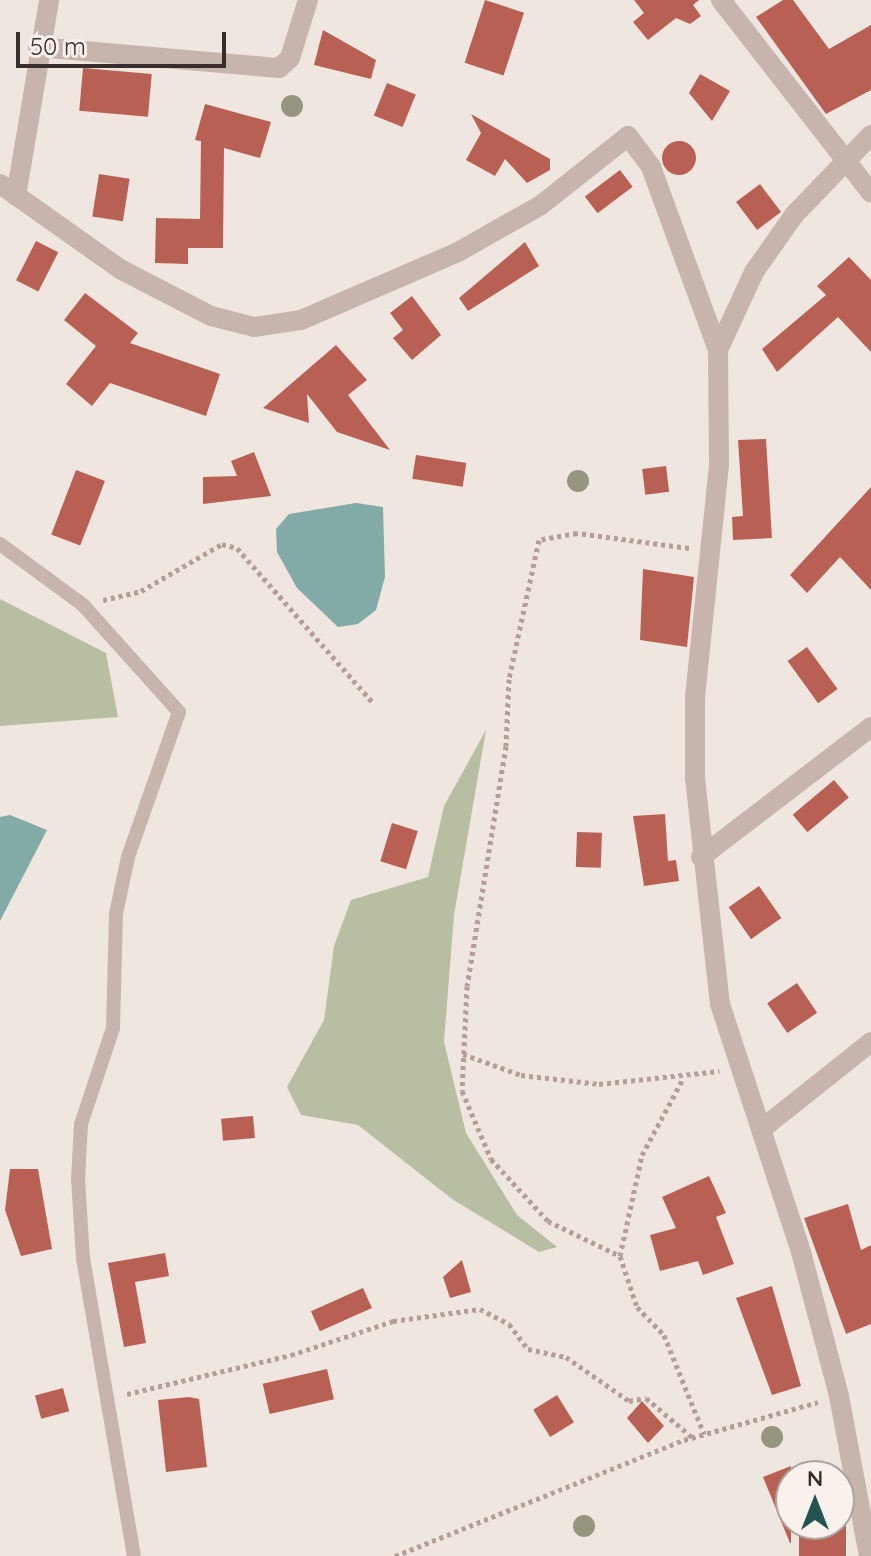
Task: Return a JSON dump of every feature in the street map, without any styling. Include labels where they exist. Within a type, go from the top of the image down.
[{"type":"street","points":[[49,0],[8,190],[120,269],[211,316],[254,327],[301,320],[458,252],[541,205],[628,136],[651,167],[718,350],[710,552],[695,697],[701,857],[736,1067],[763,1128],[839,1396],[869,1556]]},
{"type":"street","points":[[38,47],[279,68],[290,58],[308,0]]},
{"type":"street","points":[[721,0],[871,193]]},
{"type":"street","points":[[718,350],[754,272],[844,160],[871,135]]},
{"type":"street","points":[[701,857],[871,727]]},
{"type":"street","points":[[763,1128],[871,1042]]},
{"type":"lane","points":[[0,544],[83,605],[179,712],[128,857],[116,914],[113,1028],[81,1124],[83,1258],[134,1556]]},
{"type":"path","points":[[620,1256],[548,1221],[491,1159],[462,1091],[463,1054],[509,679],[539,540],[577,533],[710,552]]},
{"type":"path","points":[[83,605],[141,591],[222,544],[237,548],[373,703]]},
{"type":"path","points":[[463,1054],[521,1075],[583,1082],[683,1078],[736,1067]]},
{"type":"path","points":[[683,1078],[642,1155],[620,1256],[637,1307],[664,1335],[704,1434]]},
{"type":"path","points":[[106,1400],[291,1355],[393,1321],[480,1309],[509,1324],[528,1349],[566,1357],[629,1401],[646,1398],[693,1438]]},
{"type":"path","points":[[395,1556],[704,1434],[839,1396]]},
{"type":"green space","points":[[0,599],[106,653],[118,717],[0,726]]},
{"type":"green space","points":[[486,730],[454,915],[444,1042],[466,1133],[517,1215],[557,1247],[539,1252],[452,1199],[358,1125],[301,1115],[287,1087],[324,1020],[334,946],[351,900],[428,877],[444,806]]},
{"type":"water","points":[[356,503],[383,507],[385,577],[376,610],[358,624],[338,627],[297,588],[277,552],[276,529],[289,514]]},
{"type":"water","points":[[10,815],[47,830],[0,921],[0,817]]},
{"type":"building","points":[[485,0],[524,13],[504,75],[465,63]]},
{"type":"building","points":[[634,0],[699,0],[693,5],[701,16],[690,24],[676,18],[648,40],[633,22],[644,13]]},
{"type":"building","points":[[783,0],[793,0],[829,49],[871,25],[871,90],[826,114],[756,17]]},
{"type":"building","points":[[323,30],[376,60],[371,79],[314,65]]},
{"type":"building","points":[[83,68],[152,74],[148,117],[79,111]]},
{"type":"building","points":[[700,74],[730,91],[712,121],[689,93]]},
{"type":"building","points":[[387,83],[416,95],[403,127],[374,115]]},
{"type":"building","points":[[205,104],[271,122],[260,158],[224,148],[223,248],[188,248],[188,264],[155,263],[156,218],[200,219],[201,141],[195,140]]},
{"type":"building","points":[[471,114],[550,159],[550,170],[527,183],[505,159],[495,176],[466,160],[481,133]]},
{"type":"building","points":[[679,141],[691,146],[696,158],[691,170],[679,175],[667,170],[662,158],[667,146]]},
{"type":"building","points":[[620,170],[633,187],[597,213],[585,196]]},
{"type":"building","points":[[99,174],[130,179],[123,221],[92,216]]},
{"type":"building","points":[[760,184],[781,212],[757,230],[736,202]]},
{"type":"building","points":[[36,241],[58,252],[38,292],[16,280]]},
{"type":"building","points":[[525,242],[539,266],[468,311],[459,298]]},
{"type":"building","points":[[849,257],[871,280],[871,352],[838,317],[777,372],[762,349],[826,295],[817,286]]},
{"type":"building","points":[[85,293],[138,333],[130,343],[220,374],[206,416],[110,383],[92,406],[66,384],[96,346],[64,320]]},
{"type":"building","points":[[412,296],[441,335],[412,360],[393,338],[403,330],[390,313]]},
{"type":"building","points":[[336,345],[367,380],[348,395],[390,450],[337,432],[307,394],[309,423],[263,408]]},
{"type":"building","points":[[766,439],[772,538],[733,540],[732,517],[743,516],[738,440]]},
{"type":"building","points":[[254,452],[271,496],[203,504],[203,477],[237,476],[231,461]]},
{"type":"building","points":[[416,455],[466,463],[463,487],[412,479]]},
{"type":"building","points":[[666,466],[669,492],[645,495],[642,469]]},
{"type":"building","points":[[76,470],[105,481],[80,546],[51,534]]},
{"type":"building","points":[[871,487],[871,590],[840,557],[807,593],[790,575]]},
{"type":"building","points":[[643,569],[694,577],[687,647],[640,640]]},
{"type":"building","points":[[807,647],[838,689],[818,703],[788,661]]},
{"type":"building","points":[[834,780],[849,798],[807,832],[793,815]]},
{"type":"building","points":[[665,814],[668,861],[676,860],[679,881],[644,886],[633,816]]},
{"type":"building","points":[[392,823],[418,831],[406,869],[380,861]]},
{"type":"building","points":[[577,832],[602,833],[601,868],[576,867]]},
{"type":"building","points":[[759,886],[781,918],[751,939],[729,907]]},
{"type":"building","points":[[797,983],[817,1013],[787,1033],[767,1003]]},
{"type":"building","points":[[253,1116],[255,1138],[223,1141],[221,1119]]},
{"type":"building","points":[[10,1169],[38,1169],[52,1249],[21,1256],[5,1210]]},
{"type":"building","points":[[709,1176],[726,1213],[716,1217],[734,1264],[703,1275],[698,1261],[660,1271],[650,1235],[676,1228],[662,1197]]},
{"type":"building","points":[[848,1204],[861,1250],[871,1245],[871,1324],[846,1334],[804,1218]]},
{"type":"building","points":[[165,1253],[169,1276],[135,1282],[146,1343],[124,1347],[108,1263]]},
{"type":"building","points":[[462,1260],[471,1292],[450,1298],[443,1277]]},
{"type":"building","points":[[772,1286],[801,1386],[772,1395],[736,1298]]},
{"type":"building","points":[[363,1288],[372,1308],[320,1331],[311,1311]]},
{"type":"building","points":[[327,1369],[334,1399],[270,1414],[263,1384]]},
{"type":"building","points":[[63,1388],[69,1411],[41,1419],[35,1396]]},
{"type":"building","points":[[557,1395],[574,1422],[550,1437],[533,1410]]},
{"type":"building","points":[[199,1399],[207,1467],[166,1472],[158,1400]]},
{"type":"building","points":[[642,1401],[664,1426],[648,1443],[627,1418]]},
{"type":"building","points":[[775,1472],[775,1506],[763,1477]]},
{"type":"building","points":[[799,1540],[846,1540],[846,1556],[799,1556]]}]
